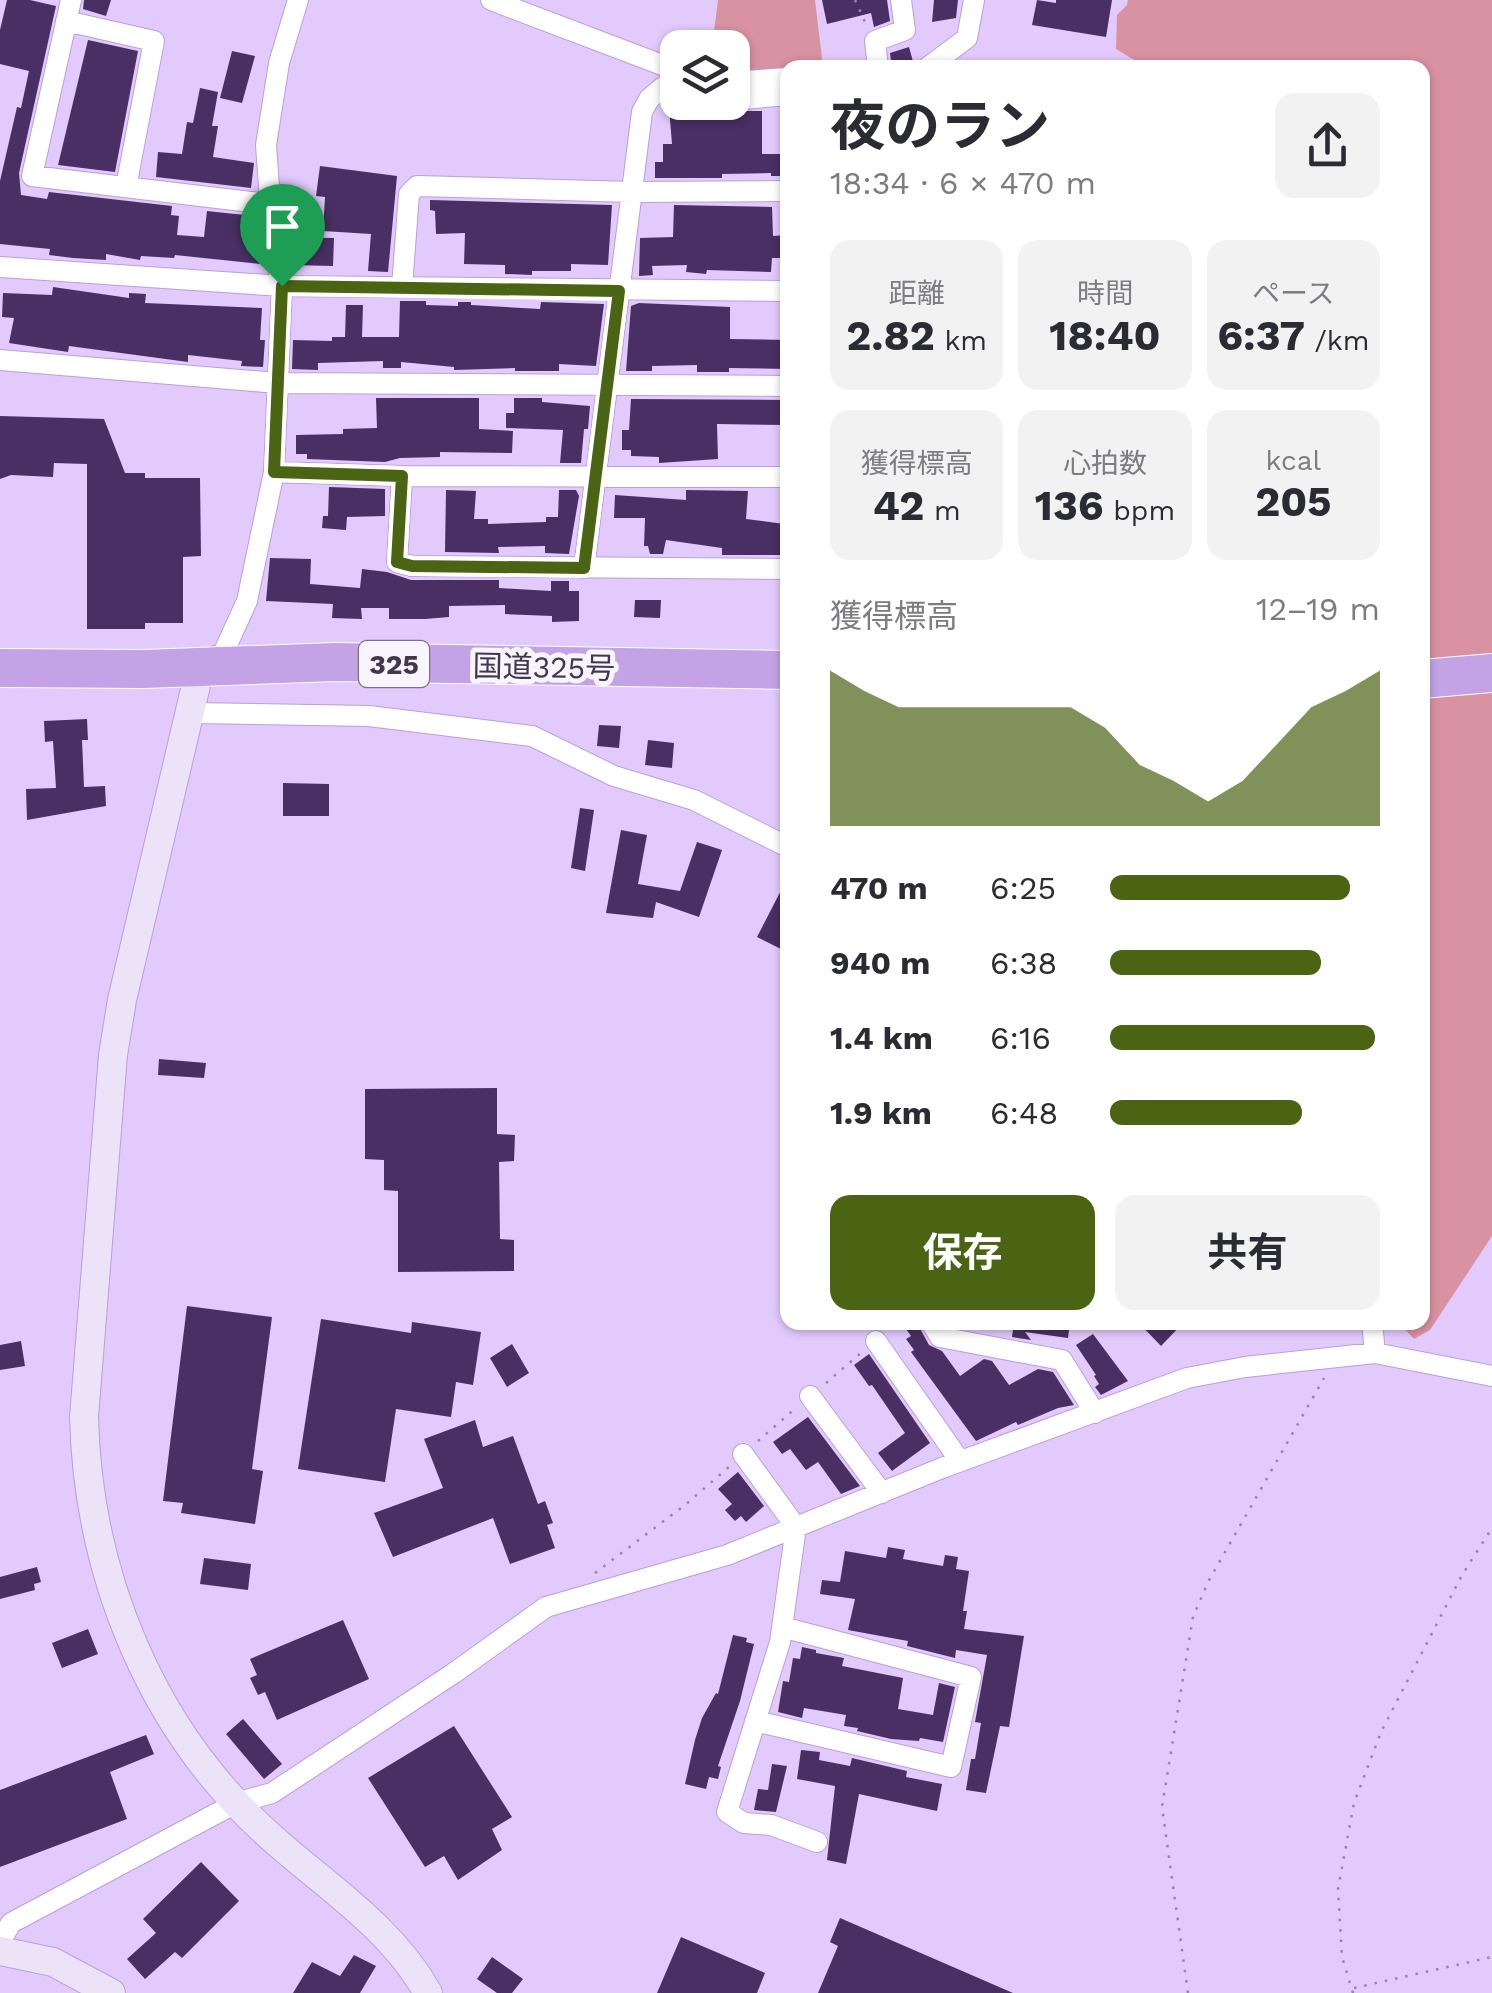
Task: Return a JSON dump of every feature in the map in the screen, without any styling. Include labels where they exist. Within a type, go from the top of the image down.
[{"type":"highway","points":[[1430,657],[1492,653]]},
{"type":"highway","name":"国道325号","points":[[0,668],[144,669],[203,679],[334,662],[780,670]]},
{"type":"highway","points":[[1430,678],[1492,672]]},
{"type":"highway","name":"国道325号","points":[[0,685],[203,679],[780,686]]},
{"type":"street","points":[[298,0],[278,63],[266,145],[268,204],[282,286],[274,472],[248,601],[203,679],[122,1000],[113,1055],[86,1370],[85,1466],[113,1593],[164,1710],[236,1802],[269,1836],[391,1940],[428,1993]]},
{"type":"street","points":[[492,0],[660,64]]},
{"type":"street","points":[[877,60],[875,42],[905,30],[901,0]]},
{"type":"street","points":[[938,60],[967,38],[974,0]]},
{"type":"street","points":[[126,187],[154,41],[68,10],[32,176],[268,204]]},
{"type":"street","points":[[750,81],[780,79]]},
{"type":"street","points":[[584,568],[642,112],[660,90]]},
{"type":"street","points":[[750,99],[780,97]]},
{"type":"street","points":[[402,287],[409,194],[417,186],[631,192],[780,190]]},
{"type":"street","points":[[0,266],[282,286],[780,291]]},
{"type":"street","points":[[0,360],[277,384],[780,386]]},
{"type":"street","points":[[274,472],[780,477]]},
{"type":"street","points":[[402,476],[397,562],[412,566],[780,569]]},
{"type":"street","points":[[203,679],[369,716],[532,736],[614,776],[694,800],[780,843]]},
{"type":"street","points":[[936,1330],[940,1337],[1062,1360],[1096,1413]]},
{"type":"street","points":[[1373,1330],[1375,1354]]},
{"type":"street","points":[[876,1340],[960,1462]]},
{"type":"street","points":[[0,1942],[11,1923],[236,1802],[272,1794],[454,1673],[546,1606],[727,1555],[960,1462],[1187,1378],[1245,1367],[1375,1354],[1492,1376]]},
{"type":"street","points":[[810,1396],[882,1493]]},
{"type":"street","points":[[743,1454],[796,1527],[782,1627],[727,1812],[744,1823],[771,1826],[817,1842]]},
{"type":"street","points":[[755,1721],[952,1767],[972,1677],[782,1627]]},
{"type":"street","points":[[0,1951],[54,1962],[111,1993]]},
{"type":"path","points":[[855,0],[875,42]]},
{"type":"path","points":[[594,1572],[685,1506],[876,1340]]},
{"type":"path","points":[[1188,1993],[1162,1807],[1193,1617],[1208,1582],[1336,1357]]},
{"type":"path","points":[[1492,1528],[1462,1574],[1381,1732],[1354,1804],[1338,1889],[1342,1958],[1353,1991],[1492,1957]]},
{"type":"shaded area","points":[[718,0],[815,0],[822,60],[780,60],[780,79],[750,77],[750,30],[714,30]]},
{"type":"shaded area","points":[[1128,0],[1492,0],[1492,1236],[1430,1330],[1430,60],[1134,60],[1116,49],[1117,15]]},
{"type":"shaded area","points":[[1406,1330],[1430,1330],[1414,1339]]},
{"type":"building","points":[[7,0],[56,6],[19,173],[21,195],[47,199],[49,192],[172,206],[171,215],[179,216],[177,235],[204,237],[207,211],[254,216],[251,241],[259,242],[260,264],[175,255],[141,256],[140,260],[106,254],[106,260],[73,258],[49,255],[50,249],[0,244],[0,181],[29,71],[0,64],[0,30]]},
{"type":"building","points":[[84,0],[111,0],[106,16],[83,9]]},
{"type":"building","points":[[822,0],[887,0],[890,21],[874,27],[871,13],[827,24]]},
{"type":"building","points":[[934,0],[958,0],[956,18],[932,22]]},
{"type":"building","points":[[1037,0],[1112,0],[1106,37],[1032,25]]},
{"type":"building","points":[[88,40],[138,51],[115,172],[58,165]]},
{"type":"building","points":[[909,47],[913,60],[891,60],[890,53]]},
{"type":"building","points":[[232,51],[255,56],[242,103],[220,98]]},
{"type":"building","points":[[200,88],[218,92],[212,126],[218,126],[213,157],[254,163],[251,188],[156,177],[158,152],[182,154],[187,122],[193,123]]},
{"type":"building","points":[[750,111],[762,111],[762,154],[780,154],[780,176],[771,173],[655,178],[655,162],[663,162],[663,144],[672,144],[670,120],[750,120]]},
{"type":"building","points":[[320,166],[397,176],[388,272],[368,271],[371,234],[323,231],[325,197],[316,196]]},
{"type":"building","points":[[430,200],[612,205],[608,265],[571,264],[571,271],[532,271],[532,275],[505,274],[505,265],[464,264],[465,233],[436,234],[435,211],[430,210]]},
{"type":"building","points":[[674,205],[772,207],[773,236],[780,236],[780,258],[772,258],[771,272],[707,270],[706,274],[686,272],[687,265],[652,266],[653,275],[639,276],[640,238],[673,237]]},
{"type":"building","points":[[290,237],[334,238],[333,266],[292,265]]},
{"type":"building","points":[[53,287],[129,298],[129,293],[146,294],[145,303],[262,308],[263,367],[188,355],[188,362],[69,346],[68,352],[9,343],[14,318],[2,317],[3,293],[52,295]]},
{"type":"building","points":[[400,301],[458,306],[458,302],[471,302],[540,309],[541,302],[604,304],[596,366],[559,364],[559,371],[454,370],[401,362],[401,368],[383,368],[383,361],[318,363],[318,370],[292,369],[293,340],[332,341],[332,337],[345,337],[346,305],[363,305],[362,337],[399,337]]},
{"type":"building","points":[[639,303],[730,307],[730,339],[780,340],[780,369],[697,372],[697,365],[626,371],[631,306]]},
{"type":"building","points":[[376,398],[479,398],[479,429],[513,431],[512,453],[440,452],[440,457],[385,462],[307,459],[307,454],[296,454],[296,435],[343,434],[343,429],[377,428]]},
{"type":"building","points":[[514,398],[590,406],[581,463],[560,463],[563,430],[506,428],[506,413],[514,413]]},
{"type":"building","points":[[631,399],[780,400],[780,425],[717,424],[718,459],[659,463],[659,457],[631,456],[631,450],[622,450],[622,430],[629,430]]},
{"type":"building","points":[[0,416],[104,419],[125,473],[145,473],[145,478],[200,478],[201,556],[183,557],[183,623],[145,623],[145,629],[87,629],[87,464],[54,463],[53,477],[11,475],[0,479]]},
{"type":"building","points":[[329,487],[385,489],[385,516],[347,517],[346,530],[322,528],[323,516],[328,516]]},
{"type":"building","points":[[446,490],[476,491],[474,519],[488,519],[488,524],[546,522],[546,517],[558,517],[559,490],[576,490],[579,496],[569,554],[545,553],[545,546],[498,547],[499,553],[445,552]]},
{"type":"building","points":[[686,490],[748,491],[746,519],[780,523],[780,555],[722,555],[722,548],[666,540],[663,554],[650,554],[648,546],[644,546],[645,518],[614,518],[615,495],[686,500]]},
{"type":"building","points":[[270,558],[311,559],[310,584],[360,588],[362,569],[411,580],[499,580],[499,588],[551,591],[551,581],[569,581],[569,591],[579,591],[579,621],[552,622],[552,616],[505,614],[505,605],[449,606],[449,617],[425,619],[389,619],[389,608],[361,608],[362,619],[332,618],[333,604],[266,601]]},
{"type":"building","points":[[635,600],[661,600],[660,618],[634,617]]},
{"type":"building","points":[[87,719],[88,740],[82,740],[84,787],[105,786],[106,806],[27,820],[26,789],[56,788],[53,741],[45,742],[44,721]]},
{"type":"building","points":[[599,725],[621,726],[619,748],[597,746]]},
{"type":"building","points":[[648,740],[674,743],[672,768],[645,765]]},
{"type":"building","points":[[283,783],[329,784],[329,816],[283,816]]},
{"type":"building","points":[[580,808],[594,810],[585,871],[571,868]]},
{"type":"building","points":[[621,830],[647,835],[638,884],[680,891],[697,842],[722,850],[699,917],[656,902],[653,918],[606,913]]},
{"type":"building","points":[[780,892],[780,948],[757,937]]},
{"type":"building","points":[[159,1059],[206,1063],[204,1078],[158,1075]]},
{"type":"building","points":[[497,1088],[497,1134],[515,1135],[514,1161],[499,1162],[500,1239],[514,1240],[514,1271],[398,1272],[398,1191],[384,1190],[384,1160],[365,1159],[365,1089]]},
{"type":"building","points":[[187,1306],[272,1317],[252,1469],[263,1471],[255,1524],[181,1513],[183,1503],[163,1501]]},
{"type":"building","points":[[321,1319],[411,1333],[412,1322],[481,1332],[473,1385],[456,1382],[451,1417],[396,1409],[385,1482],[298,1469]]},
{"type":"building","points":[[907,1330],[921,1330],[929,1345],[942,1351],[960,1376],[984,1359],[992,1361],[1009,1385],[1038,1369],[1053,1372],[1074,1405],[1018,1425],[1016,1422],[976,1441],[911,1352],[914,1350],[906,1339],[911,1336]]},
{"type":"building","points":[[1013,1330],[1069,1330],[1068,1338],[1025,1332],[1031,1340],[1012,1337]]},
{"type":"building","points":[[1146,1330],[1176,1330],[1161,1346]]},
{"type":"building","points":[[1093,1334],[1128,1381],[1101,1395],[1095,1387],[1099,1384],[1096,1375],[1076,1345]]},
{"type":"building","points":[[21,1341],[25,1366],[0,1370],[0,1345]]},
{"type":"building","points":[[512,1344],[529,1373],[507,1387],[490,1358]]},
{"type":"building","points":[[869,1354],[930,1443],[892,1471],[878,1453],[905,1433],[854,1365]]},
{"type":"building","points":[[808,1417],[860,1486],[841,1494],[818,1462],[806,1470],[790,1449],[782,1454],[773,1442]]},
{"type":"building","points":[[475,1420],[483,1447],[513,1436],[538,1504],[545,1501],[553,1523],[547,1525],[555,1548],[510,1564],[493,1518],[393,1557],[374,1513],[443,1488],[424,1439]]},
{"type":"building","points":[[738,1472],[764,1506],[746,1522],[741,1516],[735,1521],[725,1510],[732,1504],[718,1489]]},
{"type":"building","points":[[888,1547],[905,1550],[903,1559],[943,1566],[945,1555],[958,1557],[956,1569],[969,1571],[964,1629],[1024,1636],[1009,1727],[1000,1726],[986,1793],[966,1790],[981,1723],[975,1722],[987,1655],[956,1650],[955,1658],[907,1646],[908,1641],[848,1630],[855,1599],[820,1594],[822,1580],[840,1582],[845,1551],[886,1558]]},
{"type":"building","points":[[204,1558],[251,1564],[248,1590],[200,1584]]},
{"type":"building","points":[[37,1567],[41,1582],[34,1584],[35,1590],[0,1599],[0,1577]]},
{"type":"building","points":[[343,1620],[369,1679],[277,1720],[265,1692],[258,1695],[250,1678],[257,1675],[250,1659]]},
{"type":"building","points":[[88,1629],[98,1654],[62,1668],[52,1643]]},
{"type":"building","points":[[733,1635],[754,1644],[718,1766],[718,1779],[709,1777],[706,1789],[685,1784],[702,1718],[718,1694]]},
{"type":"building","points":[[802,1647],[844,1658],[842,1666],[903,1678],[898,1709],[933,1715],[939,1683],[955,1687],[943,1742],[891,1739],[857,1731],[858,1728],[844,1726],[846,1715],[804,1708],[802,1718],[778,1712],[783,1681],[789,1682],[793,1658],[800,1659]]},
{"type":"building","points":[[243,1719],[282,1764],[264,1779],[226,1734]]},
{"type":"building","points":[[454,1726],[512,1817],[492,1829],[502,1850],[458,1880],[444,1856],[425,1867],[368,1778]]},
{"type":"building","points":[[146,1735],[154,1754],[110,1772],[127,1819],[0,1867],[0,1790]]},
{"type":"building","points":[[801,1750],[820,1752],[819,1760],[850,1766],[852,1758],[907,1771],[906,1777],[942,1784],[937,1811],[859,1794],[846,1864],[827,1860],[835,1786],[797,1779]]},
{"type":"building","points":[[772,1764],[787,1766],[776,1812],[754,1810],[758,1789],[768,1790]]},
{"type":"building","points":[[201,1862],[239,1901],[182,1958],[175,1952],[145,1979],[127,1959],[156,1933],[143,1919]]},
{"type":"building","points":[[840,1918],[1013,1993],[818,1993],[838,1946],[830,1942]]},
{"type":"building","points":[[681,1937],[765,1973],[757,1993],[657,1993]]},
{"type":"building","points":[[354,1955],[376,1966],[360,1993],[293,1993],[312,1962],[340,1976]]},
{"type":"building","points":[[492,1957],[523,1979],[512,1993],[497,1993],[477,1979]]},
{"type":"route","points":[[282,286],[619,291],[584,568],[412,566],[397,562],[402,476],[274,472],[282,286]]}]
